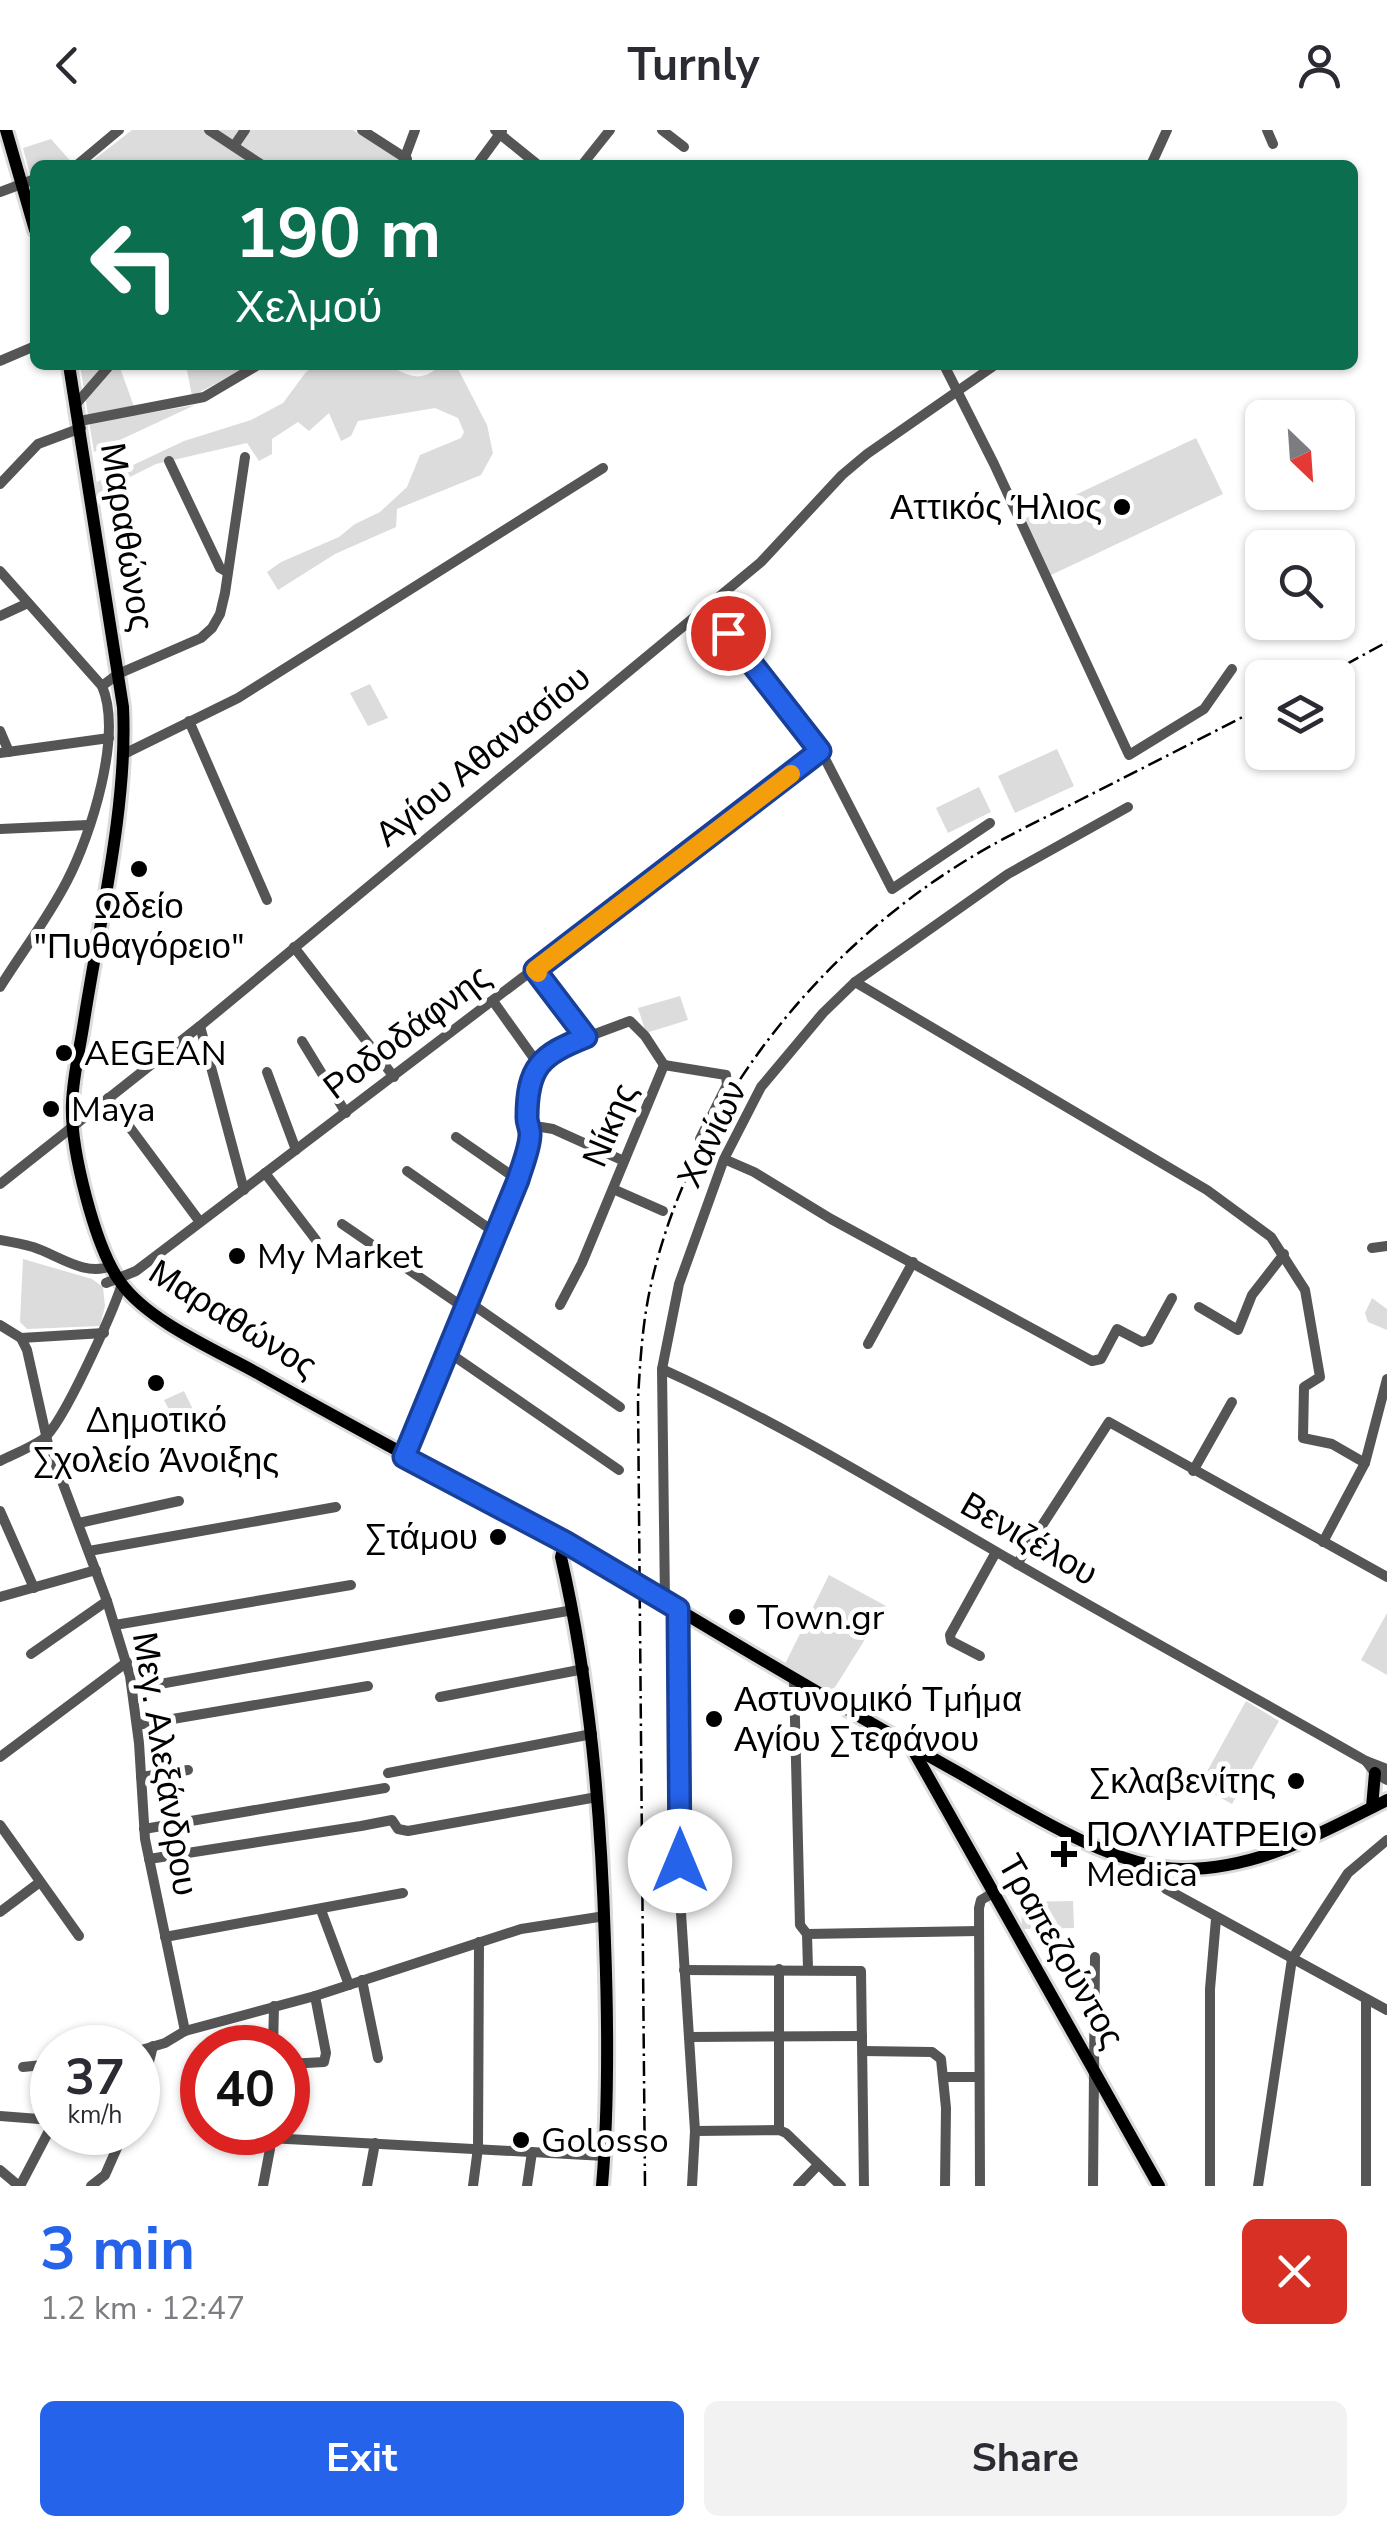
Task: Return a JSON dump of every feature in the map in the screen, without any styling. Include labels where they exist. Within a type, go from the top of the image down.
[{"type":"main road","points":[[6,130],[28,181]]},
{"type":"main road","name":"Μαραθώνος","points":[[70,370],[123,707],[124,754],[74,1083],[72,1124],[82,1183],[115,1283],[174,1326],[404,1457],[565,1542],[1040,1819],[1109,1851],[1158,1868],[1213,1868],[1263,1857],[1387,1800]]},
{"type":"main road","points":[[565,1542],[562,1557],[592,1734],[604,1916],[607,2001],[602,2186]]},
{"type":"main road","name":"Τραπεζούντος","points":[[910,1746],[1160,2186]]},
{"type":"main road","points":[[1372,1807],[1383,1774]]},
{"type":"street","points":[[83,160],[119,130]]},
{"type":"street","points":[[209,130],[255,160]]},
{"type":"street","points":[[234,146],[246,130]]},
{"type":"street","points":[[362,130],[401,160]]},
{"type":"street","points":[[405,160],[415,130]]},
{"type":"street","points":[[586,160],[610,130]]},
{"type":"street","points":[[662,130],[684,147]]},
{"type":"street","points":[[1153,160],[1167,130]]},
{"type":"street","points":[[1267,130],[1273,144]]},
{"type":"street","points":[[480,160],[499,131],[532,160]]},
{"type":"street","points":[[0,192],[28,181]]},
{"type":"street","points":[[0,361],[30,348]]},
{"type":"street","points":[[77,403],[106,370]]},
{"type":"street","points":[[2,479],[38,444],[80,424],[204,396],[249,370]]},
{"type":"street","points":[[946,370],[1129,756],[1204,709],[1232,669]]},
{"type":"street","name":"Αγίου Αθανασίου","points":[[0,1184],[200,1026],[707,608],[761,562],[854,464],[987,370]]},
{"type":"street","points":[[102,686],[118,674],[201,638],[220,614],[245,457]]},
{"type":"street","points":[[168,461],[220,568],[227,572]]},
{"type":"street","points":[[124,754],[238,698],[603,468]]},
{"type":"street","points":[[0,571],[102,686],[112,712],[104,776],[66,885],[0,987]]},
{"type":"street","points":[[0,616],[28,603]]},
{"type":"street","points":[[707,608],[820,751],[892,889],[990,823]]},
{"type":"street","points":[[189,721],[267,900]]},
{"type":"street","points":[[0,732],[5,753],[109,738]]},
{"type":"street","name":"Ροδοδάφνης","points":[[115,1283],[394,1077],[820,751]]},
{"type":"street","name":"Χανίων","points":[[659,1598],[662,1370],[679,1284],[724,1159],[762,1087],[831,1004],[856,982],[1008,874],[1128,807]]},
{"type":"street","points":[[0,829],[88,824]]},
{"type":"street","points":[[294,947],[394,1077]]},
{"type":"street","points":[[535,970],[586,1037]]},
{"type":"street","points":[[856,982],[1207,1190],[1271,1238],[1305,1290],[1320,1377],[1304,1387],[1303,1438],[1332,1444],[1365,1462]]},
{"type":"street","points":[[493,1002],[538,1064]]},
{"type":"street","name":"Νίκης","points":[[404,1457],[518,1180],[530,1133],[527,1119],[531,1081],[538,1064],[553,1052],[630,1021],[664,1065],[582,1263],[560,1305]]},
{"type":"street","points":[[200,1026],[244,1190]]},
{"type":"street","points":[[302,1041],[346,1113]]},
{"type":"street","points":[[664,1065],[726,1075],[727,1084],[700,1139]]},
{"type":"street","points":[[267,1072],[296,1150]]},
{"type":"street","points":[[108,1098],[200,1222]]},
{"type":"street","points":[[530,1133],[542,1127],[553,1129],[624,1161]]},
{"type":"street","points":[[456,1137],[518,1180]]},
{"type":"street","points":[[724,1159],[1097,1362],[1117,1330],[1142,1342],[1149,1340],[1172,1298]]},
{"type":"street","points":[[407,1170],[497,1234]]},
{"type":"street","points":[[266,1173],[316,1240]]},
{"type":"street","points":[[613,1189],[663,1211]]},
{"type":"street","points":[[342,1224],[620,1407]]},
{"type":"street","points":[[0,1240],[37,1248],[115,1283],[104,1333],[46,1437],[0,1461]]},
{"type":"street","points":[[1372,1248],[1387,1246]]},
{"type":"street","points":[[1199,1307],[1238,1330],[1252,1295],[1284,1254]]},
{"type":"street","points":[[868,1344],[913,1262]]},
{"type":"street","points":[[81,1267],[97,1271],[112,1266]]},
{"type":"street","points":[[0,1325],[21,1338],[104,1333]]},
{"type":"street","name":"Μεγ. Αλεξάνδρου","points":[[21,1338],[46,1437],[127,1662],[137,1725],[144,1829],[184,2025]]},
{"type":"street","points":[[448,1352],[619,1470]]},
{"type":"street","name":"Βενιζέλου","points":[[662,1370],[701,1387],[996,1552],[1383,1774]]},
{"type":"street","points":[[1323,1542],[1365,1462],[1387,1379]]},
{"type":"street","points":[[1194,1470],[1232,1402]]},
{"type":"street","points":[[1017,1564],[1109,1422],[1387,1577]]},
{"type":"street","points":[[79,1523],[179,1501]]},
{"type":"street","points":[[89,1551],[336,1508]]},
{"type":"street","points":[[0,1511],[34,1588]]},
{"type":"street","points":[[980,1656],[951,1641],[950,1635],[996,1552]]},
{"type":"street","points":[[0,1597],[96,1570]]},
{"type":"street","points":[[116,1626],[351,1585]]},
{"type":"street","points":[[31,1654],[107,1601]]},
{"type":"street","points":[[678,1609],[680,1897],[695,2131],[692,2186]]},
{"type":"street","points":[[132,1689],[574,1610]]},
{"type":"street","points":[[0,1757],[127,1662]]},
{"type":"street","points":[[440,1697],[584,1669]]},
{"type":"street","points":[[794,1679],[800,1924],[806,1934],[808,1969]]},
{"type":"street","points":[[137,1725],[368,1686]]},
{"type":"street","points":[[388,1773],[592,1734]]},
{"type":"street","points":[[141,1777],[188,1770]]},
{"type":"street","points":[[144,1829],[385,1788]]},
{"type":"street","points":[[149,1859],[383,1820],[392,1820],[400,1830],[412,1830],[597,1797]]},
{"type":"street","points":[[0,1825],[79,1936]]},
{"type":"street","points":[[1258,2186],[1292,1959],[1348,1873],[1387,1840]]},
{"type":"street","points":[[1158,1868],[1162,1886],[1387,2010]]},
{"type":"street","points":[[0,1912],[40,1882]]},
{"type":"street","points":[[165,1938],[403,1893]]},
{"type":"street","points":[[980,2186],[978,1931],[980,1900],[994,1893]]},
{"type":"street","points":[[321,1910],[349,1985]]},
{"type":"street","points":[[209,2025],[533,1926],[604,1916]]},
{"type":"street","points":[[1210,2186],[1210,1989],[1216,1918]]},
{"type":"street","points":[[806,1934],[978,1931]]},
{"type":"street","points":[[473,2186],[478,2148],[479,1942]]},
{"type":"street","points":[[1093,2186],[1095,1957]]},
{"type":"street","points":[[778,1969],[779,2130]]},
{"type":"street","points":[[684,1970],[861,1971],[864,2186]]},
{"type":"street","points":[[362,1980],[378,2058]]},
{"type":"street","points":[[310,2063],[324,2062],[326,2053],[314,1996]]},
{"type":"street","points":[[1366,1999],[1366,2186]]},
{"type":"street","points":[[274,2006],[274,2025]]},
{"type":"street","points":[[688,2037],[862,2036]]},
{"type":"street","points":[[863,2051],[934,2052],[942,2060],[945,2186]]},
{"type":"street","points":[[23,2066],[30,2066]]},
{"type":"street","points":[[944,2077],[978,2077]]},
{"type":"street","points":[[0,2116],[30,2119]]},
{"type":"street","points":[[695,2131],[779,2130],[841,2186]]},
{"type":"street","points":[[310,2138],[605,2156]]},
{"type":"street","points":[[368,2186],[375,2142]]},
{"type":"street","points":[[528,2186],[532,2152]]},
{"type":"street","points":[[0,2170],[20,2186],[36,2155]]},
{"type":"street","points":[[91,2186],[105,2175],[114,2155]]},
{"type":"street","points":[[263,2186],[267,2155]]},
{"type":"street","points":[[798,2186],[818,2165]]},
{"type":"shaded area","points":[[132,130],[353,130],[399,159],[398,160],[93,160]]},
{"type":"shaded area","points":[[51,139],[70,160],[30,160],[30,175],[23,148]]},
{"type":"shaded area","points":[[81,370],[121,370],[137,415],[195,405],[94,452]]},
{"type":"shaded area","points":[[187,370],[242,370],[192,396]]},
{"type":"shaded area","points":[[398,370],[417,376],[435,370],[459,370],[487,425],[493,453],[481,475],[397,509],[396,527],[335,554],[278,590],[267,572],[380,512],[407,487],[420,455],[461,438],[464,432],[458,418],[435,408],[358,421],[351,436],[341,441],[329,413],[309,431],[298,422],[272,439],[272,454],[259,461],[247,443],[156,464],[98,493],[97,482],[184,441],[251,420],[283,403],[306,372]]},
{"type":"shaded area","name":"Αττικός Ήλιος","points":[[1196,438],[1223,494],[1049,576],[1022,520]]},
{"type":"shaded area","points":[[370,684],[388,718],[368,726],[350,693]]},
{"type":"shaded area","points":[[1057,749],[1074,786],[1015,813],[998,776]]},
{"type":"shaded area","points":[[979,787],[991,812],[948,833],[936,808]]},
{"type":"shaded area","points":[[680,996],[688,1020],[646,1033],[638,1008]]},
{"type":"shaded area","points":[[23,1259],[92,1279],[103,1287],[105,1306],[100,1326],[27,1329],[20,1322]]},
{"type":"shaded area","points":[[1372,1298],[1387,1309],[1387,1330],[1368,1322],[1365,1313]]},
{"type":"shaded area","points":[[184,1391],[198,1420],[179,1429],[164,1400]]},
{"type":"shaded area","points":[[829,1575],[886,1606],[832,1692],[784,1666]]},
{"type":"shaded area","points":[[1387,1613],[1387,1675],[1361,1660]]},
{"type":"shaded area","points":[[1246,1701],[1279,1721],[1232,1804],[1199,1786]]},
{"type":"shaded area","points":[[1073,1901],[1074,1928],[1022,1929],[1021,1902]]},
{"type":"railway","points":[[1354,660],[1387,642]]},
{"type":"railway","points":[[645,2186],[638,1399],[649,1294],[666,1230],[691,1167],[722,1108],[759,1051],[849,950],[900,906],[1000,841],[1245,716]]},
{"type":"slow traffic","points":[[538,973],[535,970],[791,774]]},
{"type":"place","name":"Αττικός Ήλιος","points":[[1122,507]]},
{"type":"place","name":"Ωδείο \"Πυθαγόρειο\"","points":[[139,869]]},
{"type":"place","name":"AEGEAN","points":[[64,1053]]},
{"type":"place","name":"Maya","points":[[51,1109]]},
{"type":"place","name":"My Market","points":[[237,1256]]},
{"type":"place","name":"Δημοτικό Σχολείο Άνοιξης","points":[[156,1383]]},
{"type":"place","name":"Στάμου","points":[[498,1537]]},
{"type":"place","name":"Town.gr","points":[[737,1617]]},
{"type":"place","name":"Αστυνομικό Τμήμα Αγίου Στεφάνου","points":[[714,1719]]},
{"type":"place","name":"Σκλαβενίτης","points":[[1296,1781]]},
{"type":"place","name":"ΠΟΛΥΙΑΤΡΕΙΟ Medica","points":[[1064,1854]]},
{"type":"place","name":"Golosso","points":[[521,2140]]},
{"type":"route","points":[[680,1861],[678,1609],[565,1542],[404,1457],[518,1180],[530,1133],[527,1119],[531,1081],[538,1064],[553,1052],[586,1037],[535,970],[820,751],[728,633]]}]
